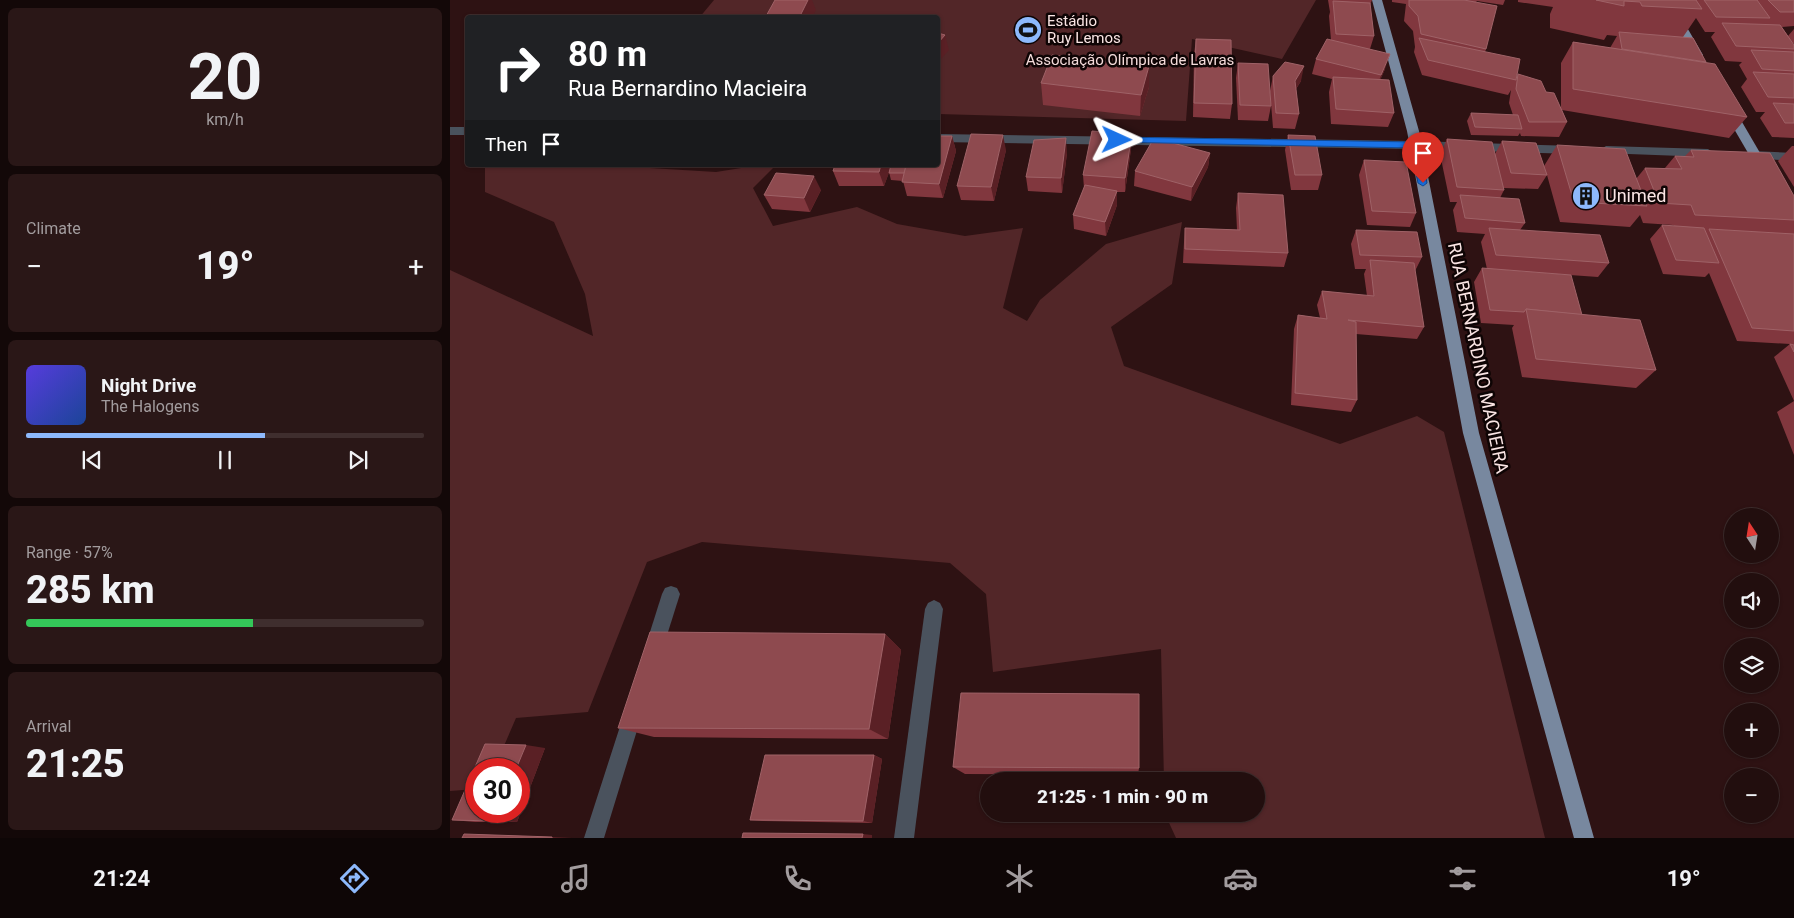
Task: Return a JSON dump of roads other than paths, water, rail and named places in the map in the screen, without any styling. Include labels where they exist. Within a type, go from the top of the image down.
[{"type":"main road","name":"RUA BERNARDINO MACIEIRA","points":[[1377,0],[1415,145],[1471,433],[1584,838]]},
{"type":"main road","points":[[1666,0],[1704,67]]},
{"type":"main road","points":[[1724,101],[1750,155],[1770,180]]},
{"type":"street","points":[[450,131],[465,131]]},
{"type":"street","points":[[940,138],[1415,145],[1725,154]]},
{"type":"street","points":[[1750,155],[1794,157]]},
{"type":"street","points":[[648,669],[672,594]]},
{"type":"street","points":[[904,838],[934,610]]},
{"type":"street","points":[[594,838],[639,697]]},
{"type":"place","name":"Estádio Ruy Lemos","points":[[1028,30]]},
{"type":"place","name":"Unimed","points":[[1586,196]]},
{"type":"park label","name":"Associação Olímpica de Lavras","points":[[1130,60]]}]
